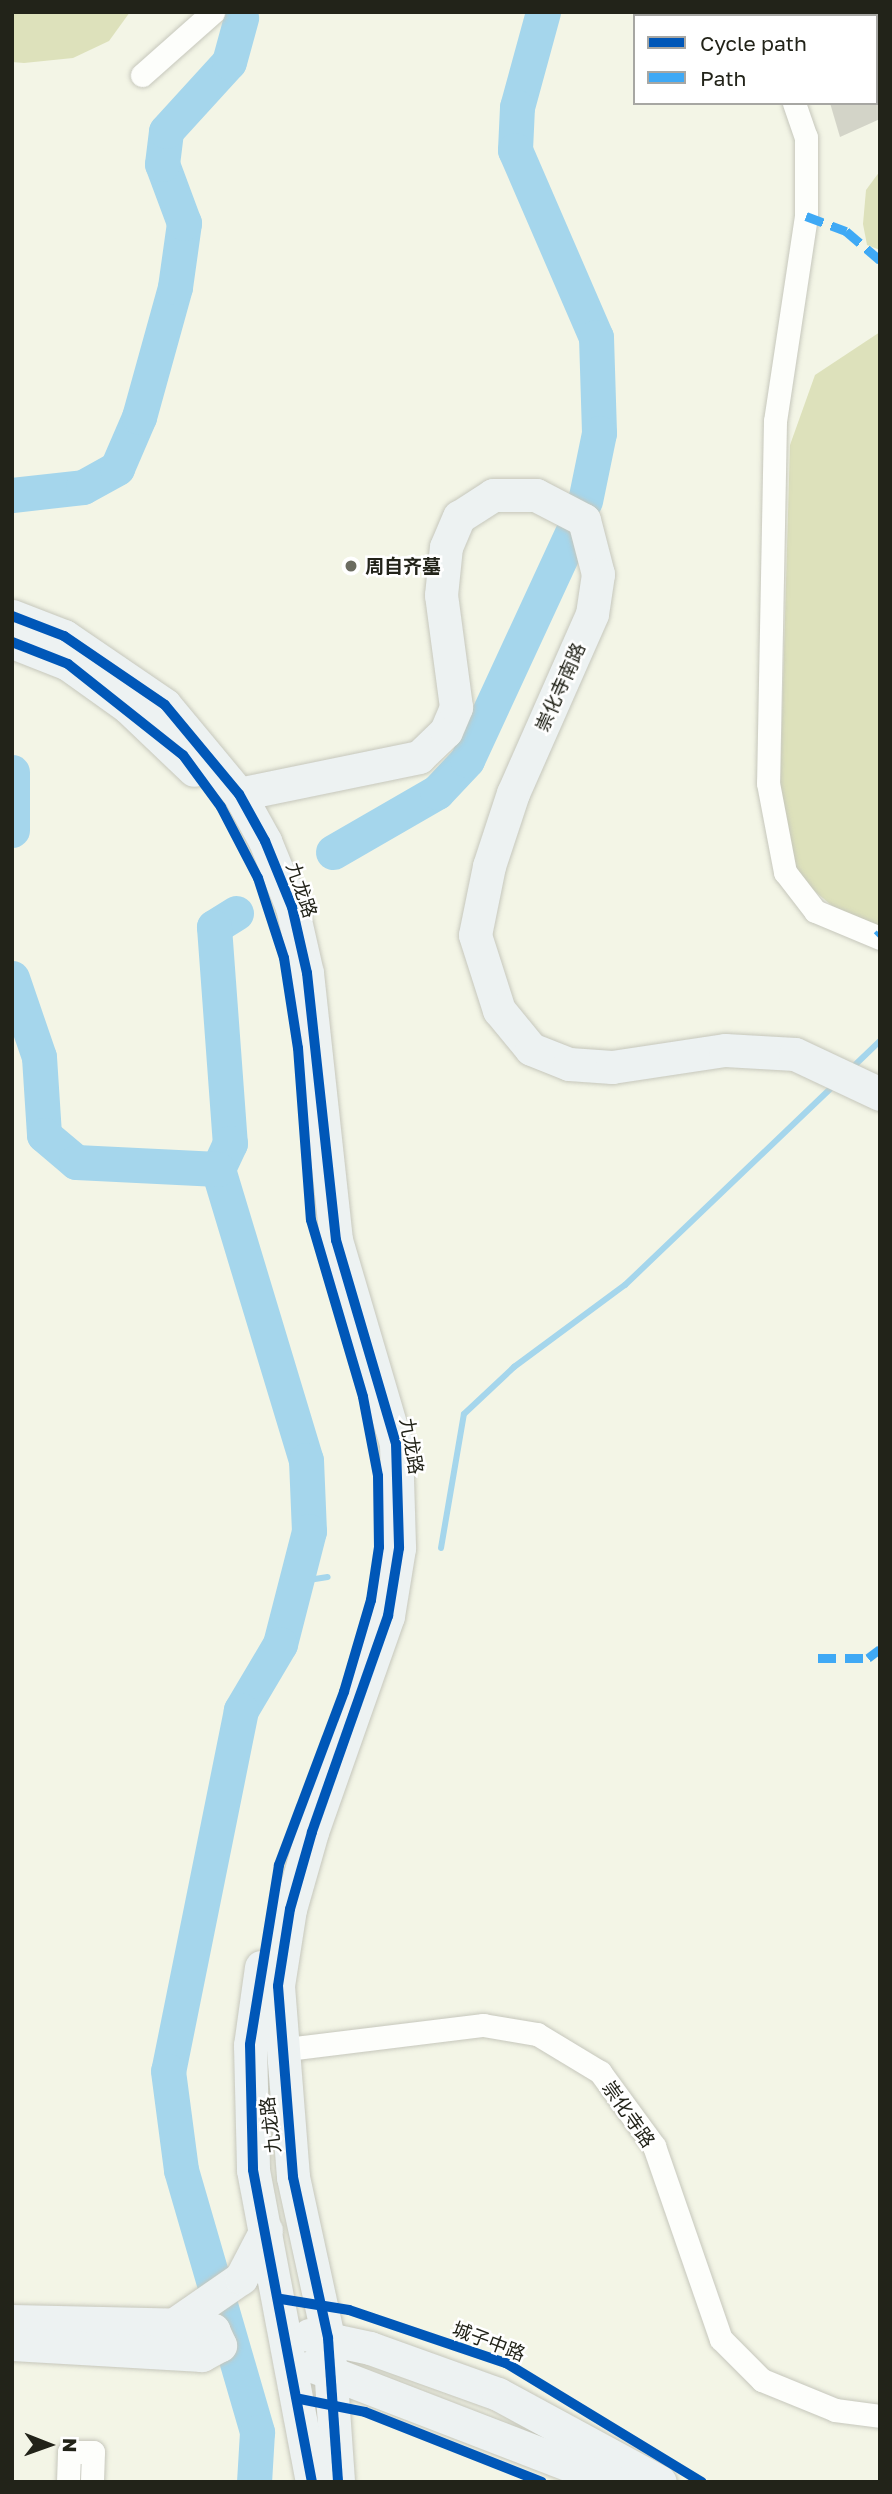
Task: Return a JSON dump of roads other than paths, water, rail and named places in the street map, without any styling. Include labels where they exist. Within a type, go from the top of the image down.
[{"type":"main road","name":"崇化寺南路","points":[[239,794],[419,757],[446,731],[456,707],[441,595],[446,547],[459,517],[493,495],[536,495],[584,520],[598,574],[592,614],[513,793],[489,866],[475,934],[499,1010],[531,1049],[569,1064],[612,1067],[725,1050],[796,1054],[880,1094]]},
{"type":"main road","name":"九龙路","points":[[12,617],[120,669],[165,705],[239,794],[265,841],[298,933],[316,1037],[327,1192],[385,1398],[401,1494],[388,1616],[289,1909],[278,1986],[279,2050],[293,2177],[329,2354],[338,2482]]},
{"type":"main road","name":"九龙路","points":[[12,642],[68,664],[183,755],[221,807],[258,878],[284,958],[292,1009],[312,1220],[363,1397],[378,1476],[371,1600],[344,1692],[279,1865],[250,2045],[253,2170],[291,2347],[312,2482]]},
{"type":"main road","points":[[173,2325],[241,2278],[266,2230]]},
{"type":"main road","points":[[12,2321],[173,2325],[213,2330],[220,2345],[202,2355],[12,2344]]},
{"type":"main road","points":[[291,2347],[498,2394],[660,2482]]},
{"type":"main road","points":[[329,2354],[613,2482]]},
{"type":"street","points":[[142,75],[213,12]]},
{"type":"street","points":[[795,105],[806,137],[806,216],[775,421],[768,783],[785,872],[815,911],[880,938]]},
{"type":"street","name":"崇化寺路","points":[[279,2050],[483,2025],[548,2040],[600,2072],[654,2146],[721,2339],[762,2380],[835,2410],[880,2416]]},
{"type":"street","points":[[68,2482],[69,2452],[93,2452],[92,2482]]},
{"type":"waterway","points":[[543,12],[517,107],[515,150],[596,337],[599,433],[585,501]]},
{"type":"waterway","points":[[12,495],[83,487],[117,468],[139,417],[175,287],[184,223],[162,164],[166,131],[229,62],[241,18]]},
{"type":"waterway","points":[[333,852],[437,792],[467,760],[572,533]]},
{"type":"waterway","points":[[12,772],[12,830]]},
{"type":"waterway","points":[[236,913],[214,927],[230,1143],[218,1169],[306,1460],[309,1531],[280,1644],[241,1710],[168,2071],[181,2170],[257,2432],[254,2482]]},
{"type":"waterway","points":[[12,978],[39,1057],[44,1135],[76,1162],[218,1169]]},
{"type":"waterway","points":[[856,1064],[880,1041]]},
{"type":"waterway","points":[[441,1548],[464,1414],[514,1367],[625,1285],[830,1089]]},
{"type":"waterway","points":[[296,1582],[328,1577]]},
{"type":"place","name":"周自齐墓","points":[[351,566]]}]
